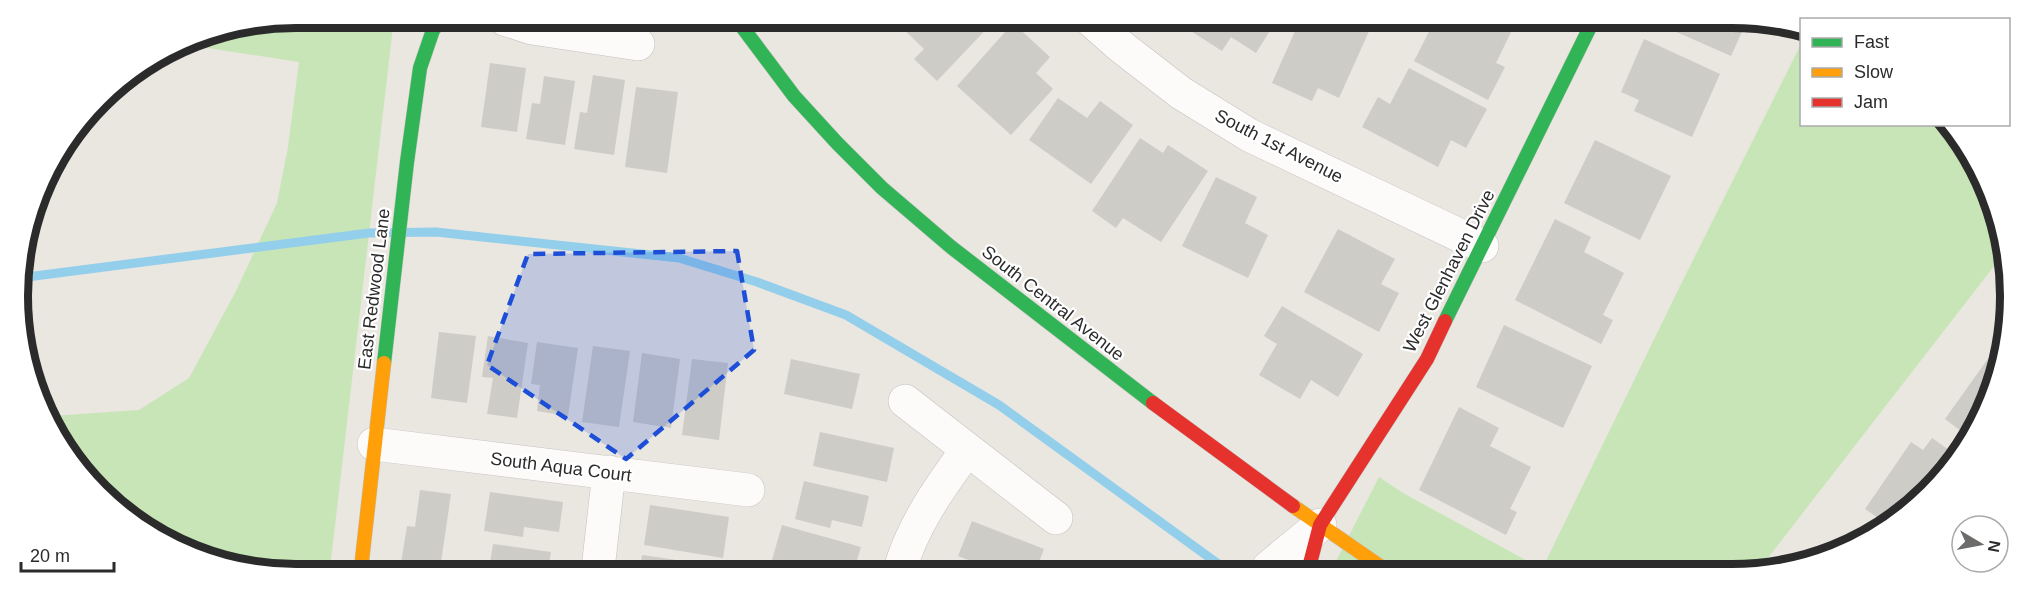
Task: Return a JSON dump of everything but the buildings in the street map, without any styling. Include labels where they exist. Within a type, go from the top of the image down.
[{"type":"street","name":"East Redwood Lane","points":[[362,564],[400,219],[420,68],[434,28]]},
{"type":"street","points":[[532,28],[638,44]]},
{"type":"street","name":"South Central Avenue","points":[[743,28],[816,122],[905,209],[1081,350],[1377,564]]},
{"type":"street","name":"South 1st Avenue","points":[[1100,28],[1181,93],[1249,135],[1482,246]]},
{"type":"street","name":"West Glenhaven Drive","points":[[1310,564],[1320,525],[1427,358],[1590,28]]},
{"type":"street","points":[[905,402],[1056,518]]},
{"type":"street","name":"South Aqua Court","points":[[374,444],[748,490]]},
{"type":"street","points":[[902,564],[925,513],[967,450]]},
{"type":"street","points":[[599,564],[609,472]]},
{"type":"street","points":[[1273,564],[1320,525]]},
{"type":"highlighted area","points":[[737,251],[754,350],[626,459],[487,365],[528,254]]},
{"type":"green space","points":[[393,28],[331,564],[279,563],[244,558],[210,549],[162,528],[133,508],[107,485],[84,459],[57,416],[139,410],[189,378],[236,291],[277,203],[288,147],[299,62],[200,47],[244,34],[279,29]]},
{"type":"green space","points":[[1800,46],[1800,126],[1938,126],[1964,162],[1979,194],[1990,227],[1997,262],[1765,561],[1732,564],[1544,564]]},
{"type":"green space","points":[[1379,477],[1403,493],[1533,564],[1335,564]]},
{"type":"waterway","points":[[29,277],[369,233],[436,232],[679,258],[757,282],[846,315],[999,405],[1218,564]]},
{"type":"traffic: fast","points":[[384,363],[420,68],[435,28]]},
{"type":"traffic: fast","points":[[743,28],[794,96],[882,188],[951,247],[1153,403]]},
{"type":"traffic: fast","points":[[1445,321],[1590,28]]},
{"type":"traffic: slow","points":[[362,564],[384,363]]},
{"type":"traffic: slow","points":[[1293,506],[1377,564]]},
{"type":"traffic: jam","points":[[1310,564],[1320,525],[1427,359],[1445,321]]},
{"type":"traffic: jam","points":[[1153,403],[1293,506]]}]
